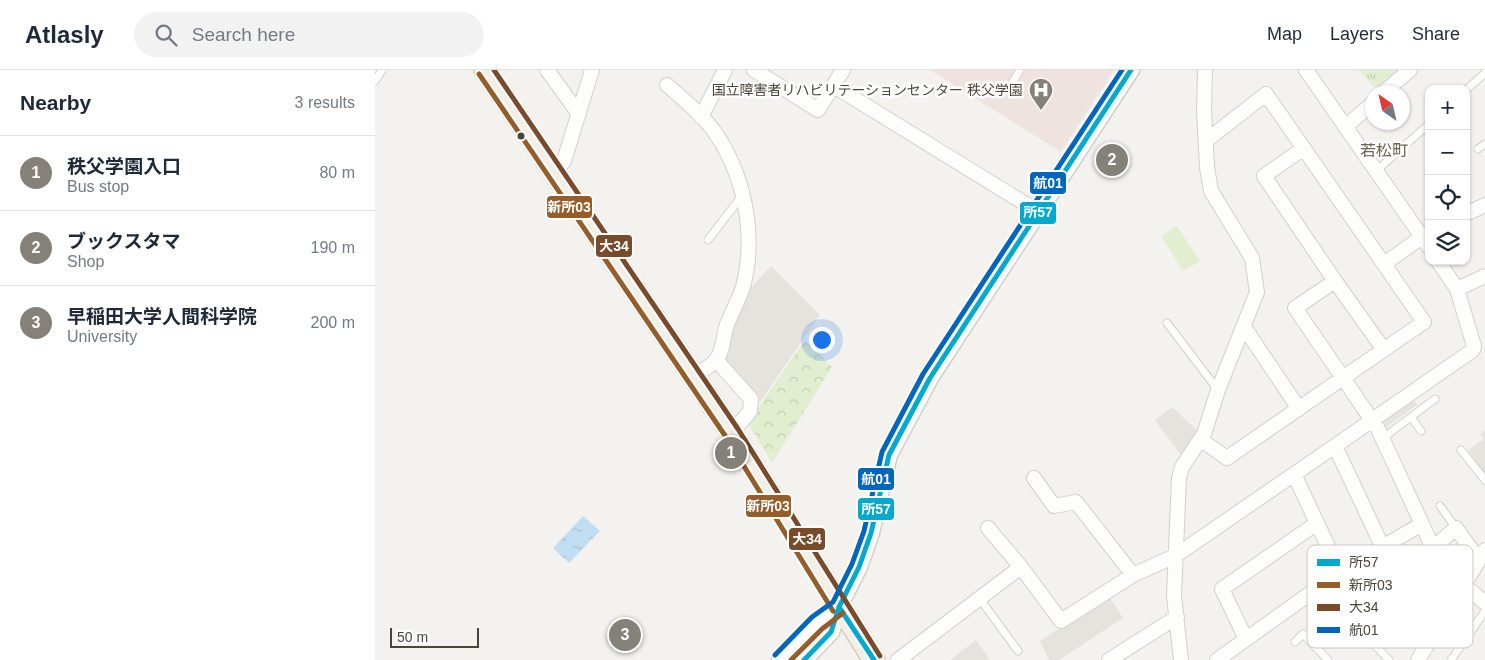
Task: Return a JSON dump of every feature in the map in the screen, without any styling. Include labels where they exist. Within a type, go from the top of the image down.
[{"type":"main road","points":[[485,70],[732,433],[839,607],[874,660]]},
{"type":"street","points":[[547,70],[579,114]]},
{"type":"street","points":[[555,172],[564,161],[592,70]]},
{"type":"street","points":[[701,117],[725,70]]},
{"type":"street","points":[[755,70],[818,110],[843,70]]},
{"type":"street","points":[[1181,660],[1174,596],[1179,478],[1182,467],[1201,440],[1218,390],[1257,292],[1252,258],[1214,199],[1207,167],[1204,111],[1205,70]]},
{"type":"street","points":[[1306,70],[1425,238]]},
{"type":"street","points":[[1392,85],[1410,70]]},
{"type":"street","points":[[803,660],[831,632],[839,607],[859,567],[871,534],[889,455],[929,378],[1128,71]]},
{"type":"street","points":[[667,85],[711,127],[737,176],[741,197],[746,210],[748,233],[743,285],[726,326],[721,350],[716,360],[694,376]]},
{"type":"street","points":[[834,86],[1037,212]]},
{"type":"street","points":[[1201,440],[1227,458],[1424,322],[1266,94],[1207,140]]},
{"type":"street","points":[[1345,127],[1365,110]]},
{"type":"street","points":[[1304,148],[1265,176],[1384,350]]},
{"type":"street","points":[[1470,212],[1485,205]]},
{"type":"street","points":[[1384,264],[1425,240]]},
{"type":"street","points":[[988,528],[1061,621],[1133,575],[1175,556],[1473,350],[1474,346],[1457,289],[1441,265]]},
{"type":"street","points":[[1457,289],[1485,276]]},
{"type":"street","points":[[1335,281],[1295,308],[1383,438],[1432,545]]},
{"type":"street","points":[[1244,327],[1299,409]]},
{"type":"street","points":[[716,360],[751,400],[750,411],[732,433]]},
{"type":"street","points":[[1335,446],[1382,545]]},
{"type":"street","points":[[1294,474],[1327,545]]},
{"type":"street","points":[[1034,478],[1054,506],[1076,502],[1133,575]]},
{"type":"street","points":[[1246,638],[1222,589],[1317,523]]},
{"type":"street","points":[[1388,545],[1422,524]]},
{"type":"street","points":[[1436,545],[1456,528],[1482,554],[1473,570]]},
{"type":"street","points":[[906,658],[1021,568]]},
{"type":"street","points":[[1473,593],[1485,603]]},
{"type":"street","points":[[1217,660],[1307,595]]},
{"type":"street","points":[[780,660],[817,623],[839,607]]},
{"type":"street","points":[[1109,660],[1177,617]]},
{"type":"street","points":[[1418,660],[1426,648]]},
{"type":"lane","points":[[375,81],[383,70]]},
{"type":"lane","points":[[1012,83],[1020,70]]},
{"type":"lane","points":[[1470,86],[1485,73]]},
{"type":"lane","points":[[1377,172],[1425,128]]},
{"type":"lane","points":[[1477,149],[1485,144]]},
{"type":"lane","points":[[708,240],[741,197]]},
{"type":"lane","points":[[1167,323],[1218,390]]},
{"type":"lane","points":[[1383,438],[1435,399]]},
{"type":"lane","points":[[1411,418],[1421,431]]},
{"type":"lane","points":[[1461,450],[1485,480]]},
{"type":"lane","points":[[1440,506],[1456,528]]},
{"type":"lane","points":[[980,599],[1018,651]]},
{"type":"lane","points":[[1473,628],[1485,611]]},
{"type":"lane","points":[[1295,642],[1303,634],[1307,638]]},
{"type":"lane","points":[[1316,648],[1328,660]]},
{"type":"lane","points":[[1377,648],[1389,660]]},
{"type":"lane","points":[[1451,660],[1459,648]]},
{"type":"shaded area","name":"国立障害者リハビリテーションセンター 秩父学園","points":[[930,70],[1114,70],[1061,152]]},
{"type":"shaded area","points":[[771,266],[820,315],[760,402],[723,363],[729,333],[747,292]]},
{"type":"shaded area","points":[[1413,397],[1417,405],[1382,430],[1380,421]]},
{"type":"shaded area","points":[[1172,407],[1200,433],[1183,458],[1155,420]]},
{"type":"shaded area","points":[[1485,430],[1485,474],[1468,450],[1484,439],[1480,434]]},
{"type":"shaded area","points":[[1109,596],[1123,618],[1059,660],[1049,660],[1040,641]]},
{"type":"shaded area","points":[[976,640],[990,660],[950,660]]},
{"type":"green space","points":[[1358,70],[1398,70],[1381,85],[1372,85]]},
{"type":"green space","points":[[1177,226],[1200,261],[1183,271],[1161,236]]},
{"type":"green space","points":[[805,340],[832,367],[772,463],[748,423]]},
{"type":"water","points":[[583,516],[600,531],[569,563],[553,548]]},
{"type":"transit line","name":"大34","points":[[494,70],[738,429],[880,656]]},
{"type":"transit line","name":"航01","points":[[775,655],[812,617],[833,602],[852,564],[864,531],[882,452],[923,374],[1122,70]]},
{"type":"transit line","name":"所57","points":[[804,660],[831,632],[839,607],[859,567],[871,533],[889,455],[930,378],[1131,70]]},
{"type":"transit line","name":"新所03","points":[[479,74],[726,437],[833,611]]},
{"type":"transit line","name":"所57","points":[[839,607],[874,660]]},
{"type":"transit line","name":"新所03","points":[[791,660],[822,629],[843,613]]},
{"type":"place","name":"国立障害者リハビリテーションセンター 秩父学園","points":[[1041,111]]},
{"type":"place","name":"ブックスタマ","points":[[1112,160]]},
{"type":"place","name":"秩父学園入口","points":[[731,453]]},
{"type":"place","name":"早稲田大学人間科学院","points":[[625,635]]},
{"type":"district","name":"若松町","points":[[1384,150]]}]
